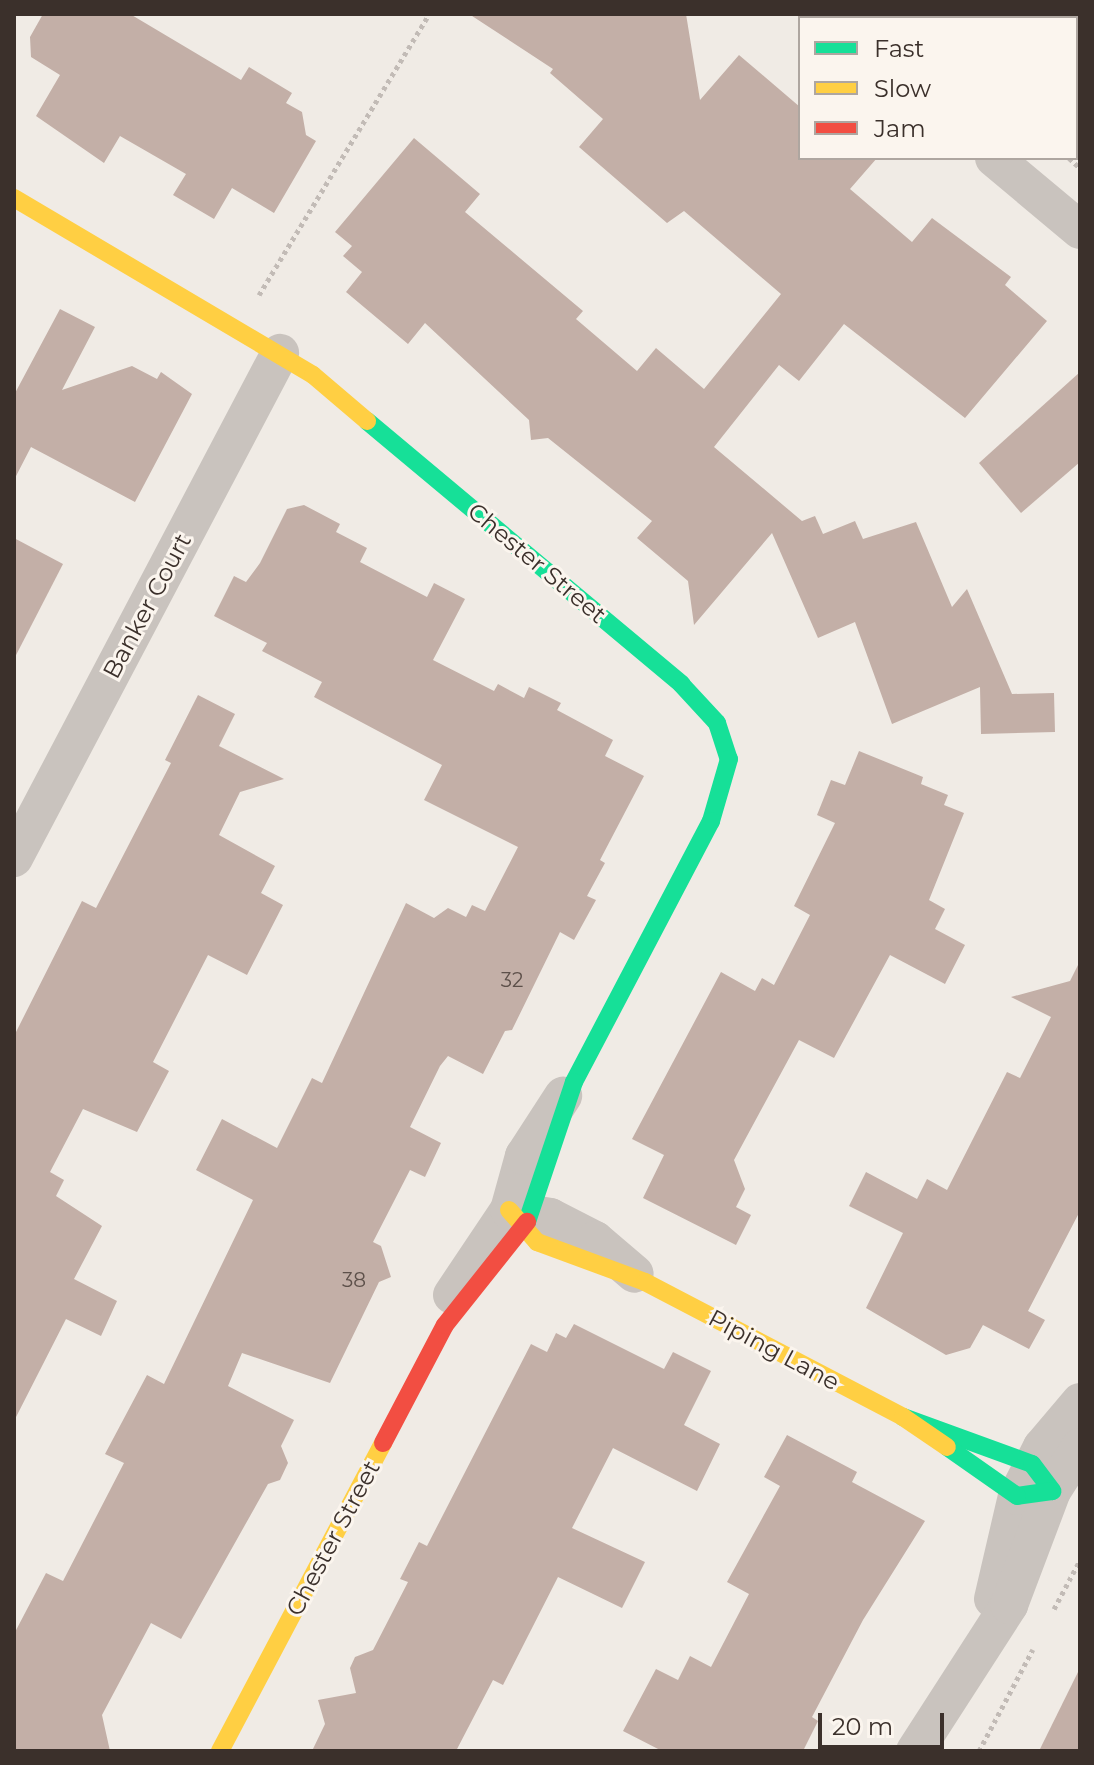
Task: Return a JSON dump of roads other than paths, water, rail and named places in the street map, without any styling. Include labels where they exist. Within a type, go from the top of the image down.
[{"type":"street","points":[[996,160],[1080,230]]},
{"type":"street","name":"Chester Street","points":[[14,198],[280,353],[681,684],[726,742],[730,773],[717,807],[574,1082],[524,1156],[523,1217],[464,1268],[445,1325],[220,1751]]},
{"type":"street","name":"Banker Court","points":[[14,858],[280,353]]},
{"type":"street","name":"Piping Lane","points":[[523,1217],[595,1240],[645,1282],[1034,1484]]},
{"type":"street","points":[[915,1751],[1014,1595],[1034,1484],[1080,1402]]},
{"type":"street","name":"Piping Lane","points":[[903,1417],[1034,1484]]},
{"type":"street","points":[[1034,1484],[1080,1447]]}]
